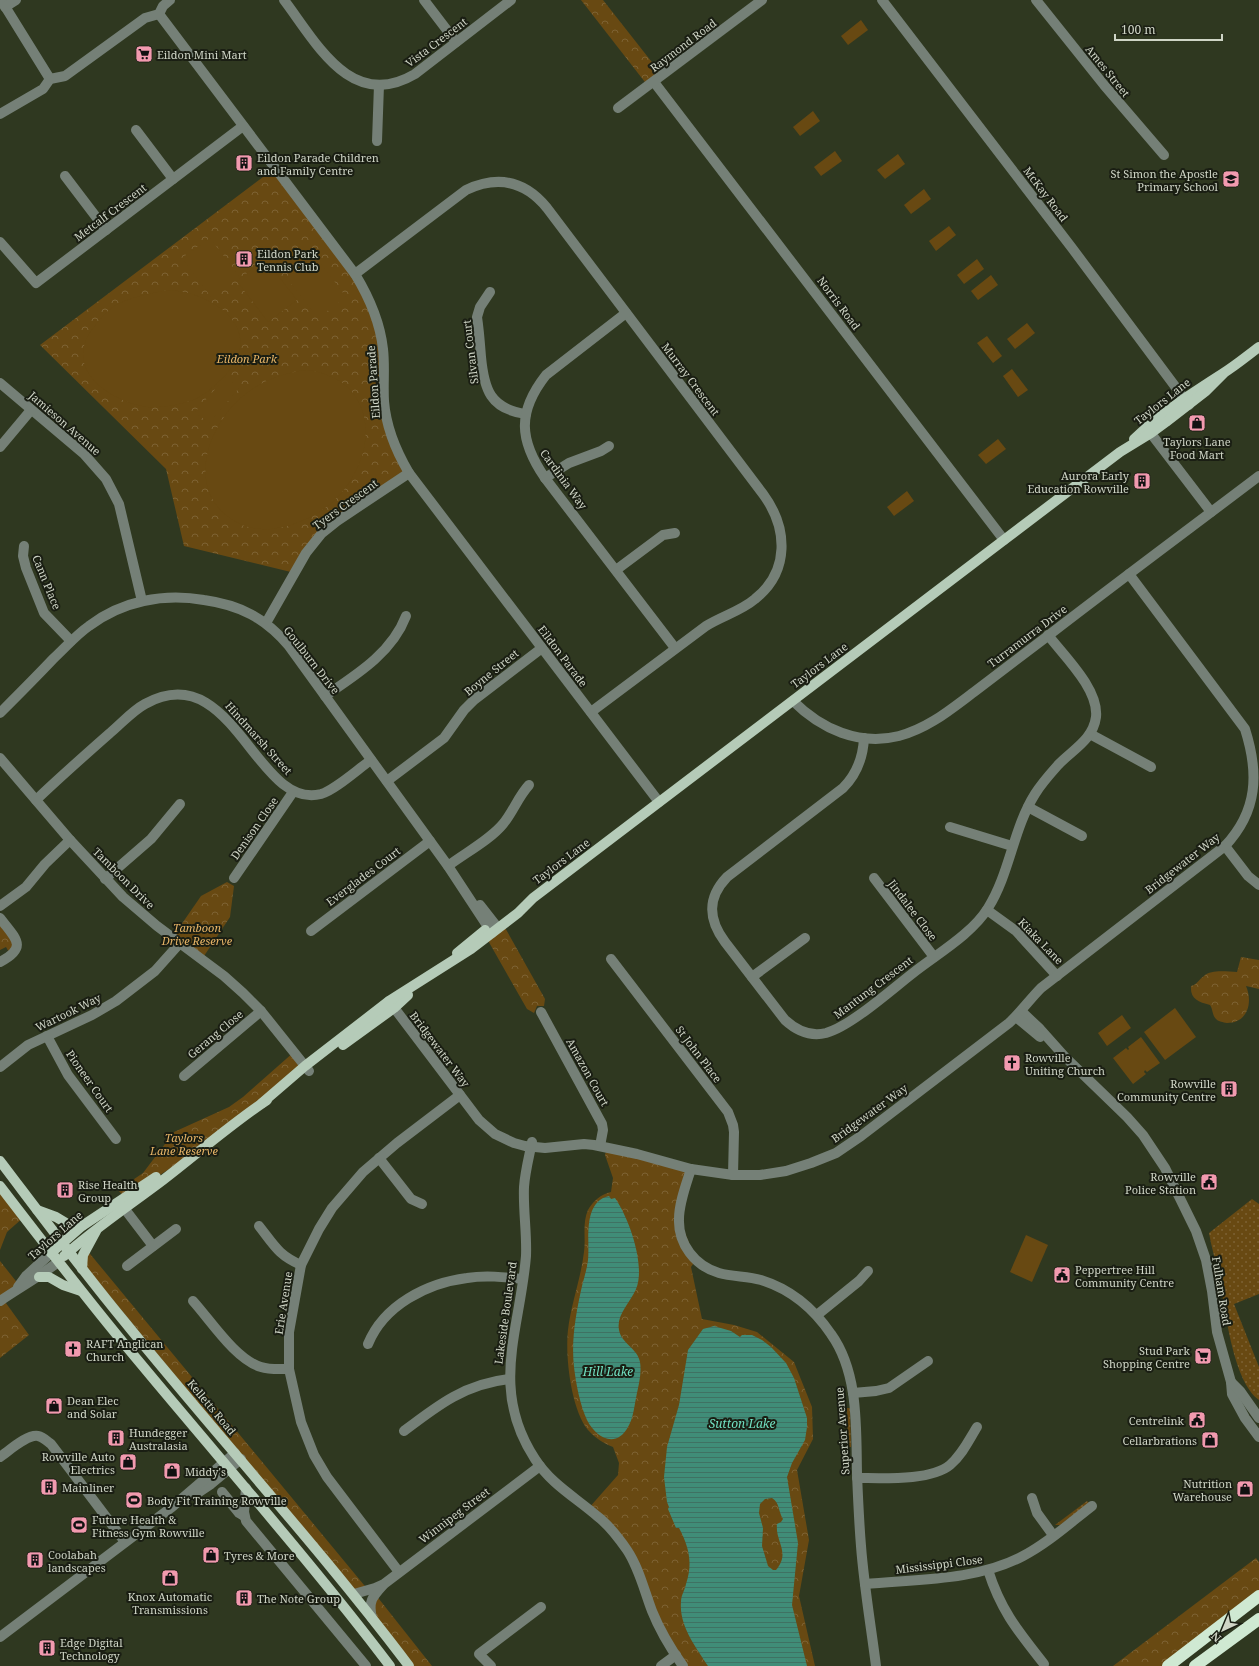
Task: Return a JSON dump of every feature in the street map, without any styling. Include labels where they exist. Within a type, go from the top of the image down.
[{"type":"highway","points":[[1168,1666],[1259,1596]]},
{"type":"highway","points":[[1195,1666],[1259,1619]]},
{"type":"main road","name":"Taylors Lane","points":[[51,1253],[82,1226],[163,1180],[197,1152],[307,1068],[441,968],[466,944],[493,928],[514,908],[533,898],[1259,347]]},
{"type":"main road","name":"Kelletts Road","points":[[0,1161],[82,1269],[147,1349],[354,1594],[409,1666]]},
{"type":"main road","points":[[0,1186],[81,1291],[343,1604],[390,1666]]},
{"type":"main road","name":"Taylors Lane","points":[[58,1262],[97,1228],[121,1204]]},
{"type":"main road","points":[[37,1210],[56,1217],[71,1226],[82,1226]]},
{"type":"main road","points":[[82,1269],[84,1255],[97,1228]]},
{"type":"main road","points":[[39,1277],[49,1277],[64,1285],[81,1291]]},
{"type":"street","points":[[16,0],[3,3],[50,79]]},
{"type":"street","points":[[0,114],[43,89],[50,79],[64,76],[145,18],[159,14],[163,6],[170,0]]},
{"type":"street","name":"Vista Crescent","points":[[284,0],[327,57],[339,69],[350,78],[360,82],[379,85],[389,84],[408,78],[511,0]]},
{"type":"street","points":[[424,0],[456,42]]},
{"type":"street","name":"Raymond Road","points":[[618,108],[762,0]]},
{"type":"street","name":"McKay Road","points":[[882,0],[1072,248],[1186,401]]},
{"type":"street","name":"Ames Street","points":[[1036,0],[1104,85],[1164,155]]},
{"type":"street","name":"Eildon Parade","points":[[159,14],[355,274],[369,298],[380,331],[384,359],[384,400],[388,426],[397,451],[409,473],[659,802]]},
{"type":"street","name":"Norris Road","points":[[654,82],[1004,540]]},
{"type":"street","points":[[377,141],[379,85]]},
{"type":"street","name":"Metcalf Crescent","points":[[0,242],[36,284],[243,126]]},
{"type":"street","points":[[136,130],[173,179]]},
{"type":"street","points":[[65,176],[106,230]]},
{"type":"street","name":"Murray Crescent","points":[[355,274],[466,190],[488,182],[507,182],[523,188],[540,200],[770,502],[779,524],[782,538],[781,558],[774,577],[762,593],[747,605],[714,620],[591,712]]},
{"type":"street","name":"Silvan Court","points":[[490,292],[480,307],[477,317],[484,383],[495,401],[504,408],[509,411],[526,414]]},
{"type":"street","name":"Cardinia Way","points":[[626,313],[546,375],[531,397],[526,414],[526,434],[530,453],[545,478],[675,648]]},
{"type":"street","name":"Jamieson Avenue","points":[[0,383],[88,457],[100,470],[113,491],[122,513],[142,601]]},
{"type":"street","points":[[0,447],[31,410]]},
{"type":"street","points":[[1149,430],[1211,512]]},
{"type":"street","points":[[545,478],[569,463],[601,451],[609,446]]},
{"type":"street","name":"Tyers Crescent","points":[[266,623],[306,553],[318,538],[337,521],[409,473]]},
{"type":"street","name":"Turramurra Drive","points":[[793,701],[810,717],[828,728],[852,736],[864,738],[898,736],[924,727],[937,720],[1259,476]]},
{"type":"street","points":[[616,570],[663,535],[675,533]]},
{"type":"street","name":"Cann Place","points":[[24,546],[23,556],[26,568],[44,613],[71,641]]},
{"type":"street","name":"Bridgewater Way","points":[[392,1004],[472,1111],[487,1128],[495,1134],[514,1143],[532,1144],[554,1148],[584,1144],[600,1144],[691,1169],[733,1175],[760,1175],[786,1171],[836,1153],[861,1136],[1019,1014],[1032,1007],[1047,990],[1055,977],[1225,846],[1238,833],[1244,822],[1257,787],[1254,754],[1245,729],[1129,574]]},
{"type":"street","name":"Goulburn Drive","points":[[0,712],[71,641],[89,625],[106,614],[142,601],[183,597],[214,601],[239,609],[266,623],[285,642],[465,889],[470,900],[493,928]]},
{"type":"street","points":[[325,696],[364,669],[384,650],[401,630],[406,616]]},
{"type":"street","name":"Mantung Crescent","points":[[864,738],[864,749],[861,761],[857,770],[843,788],[727,877],[716,892],[712,911],[713,921],[717,931],[785,1020],[797,1029],[816,1035],[832,1031],[849,1022],[975,924],[987,910],[1002,880],[1022,819],[1035,793],[1052,772],[1090,734],[1096,716],[1096,706],[1092,693],[1048,635]]},
{"type":"street","name":"Boyne Street","points":[[387,781],[439,742],[474,700],[542,648]]},
{"type":"street","name":"Hindmarsh Street","points":[[36,800],[144,704],[168,696],[177,695],[196,698],[214,708],[270,771],[294,792]]},
{"type":"street","points":[[1090,734],[1151,767]]},
{"type":"street","name":"Tamboon Drive","points":[[0,758],[105,879],[142,915],[224,976],[261,1011],[307,1068]]},
{"type":"street","points":[[294,792],[303,794],[321,794],[371,760]]},
{"type":"street","points":[[448,866],[498,829],[529,785]]},
{"type":"street","name":"Denison Close","points":[[234,878],[294,792]]},
{"type":"street","points":[[105,879],[151,839],[180,804]]},
{"type":"street","points":[[1028,807],[1082,836]]},
{"type":"street","points":[[950,827],[1012,846]]},
{"type":"street","points":[[0,906],[26,887],[45,864],[70,840]]},
{"type":"street","name":"Everglades Court","points":[[311,931],[430,841]]},
{"type":"street","points":[[1225,846],[1248,876],[1259,886]]},
{"type":"street","name":"Jindalee Close","points":[[874,878],[934,957]]},
{"type":"street","name":"Kiaka Lane","points":[[987,910],[1016,930],[1055,977]]},
{"type":"street","points":[[0,918],[15,938],[17,944],[17,949],[14,954],[0,962]]},
{"type":"street","points":[[752,977],[805,938]]},
{"type":"street","name":"Wartook Way","points":[[0,1067],[28,1045],[92,1015],[116,1001],[156,972],[180,944]]},
{"type":"street","name":"St John Place","points":[[611,959],[728,1112],[734,1132],[733,1175]]},
{"type":"street","name":"Gerang Close","points":[[184,1076],[261,1011]]},
{"type":"street","name":"Amazon Court","points":[[541,1012],[602,1124],[603,1130],[600,1144]]},
{"type":"street","name":"Fulham Road","points":[[1019,1014],[1040,1029],[1065,1057],[1127,1117],[1143,1135],[1165,1168],[1196,1231],[1206,1260],[1212,1291],[1217,1332],[1232,1382],[1232,1394],[1237,1405],[1259,1437]]},
{"type":"street","name":"Pioneer Court","points":[[47,1036],[68,1075],[116,1139]]},
{"type":"street","name":"Erie Avenue","points":[[399,1572],[327,1477],[314,1455],[301,1422],[289,1368],[289,1332],[301,1265],[319,1229],[332,1208],[352,1184],[379,1158],[460,1095]]},
{"type":"street","name":"Lakeside Boulevard","points":[[532,1144],[524,1187],[526,1240],[522,1279],[510,1357],[509,1379],[512,1406],[530,1451],[540,1466],[562,1489],[596,1515],[619,1539],[636,1565],[658,1624],[683,1666]]},
{"type":"street","points":[[379,1158],[411,1199],[422,1204]]},
{"type":"street","name":"Superior Avenue","points":[[691,1169],[678,1218],[682,1238],[690,1254],[704,1266],[716,1272],[751,1278],[777,1286],[796,1297],[816,1315],[831,1333],[842,1351],[847,1365],[852,1393],[861,1547],[876,1666]]},
{"type":"street","points":[[121,1204],[153,1246]]},
{"type":"street","points":[[259,1226],[277,1250],[286,1258],[301,1265]]},
{"type":"street","points":[[128,1266],[176,1229]]},
{"type":"street","name":"Taylors Lane","points":[[15,1290],[26,1276],[51,1253]]},
{"type":"street","name":"Taylors Lane","points":[[0,1301],[15,1290],[39,1277],[58,1262]]},
{"type":"street","points":[[816,1315],[861,1280],[868,1271]]},
{"type":"street","points":[[368,1344],[373,1332],[383,1319],[405,1301],[434,1286],[452,1280],[473,1277],[496,1276],[522,1279]]},
{"type":"street","points":[[193,1301],[237,1353],[244,1359],[260,1367],[270,1369],[289,1368]]},
{"type":"street","points":[[852,1393],[890,1388],[928,1361]]},
{"type":"street","points":[[404,1431],[439,1404],[455,1394],[482,1383],[509,1379]]},
{"type":"street","name":"Fulham Road","points":[[1232,1382],[1259,1418]]},
{"type":"street","points":[[857,1478],[927,1475],[942,1470],[957,1458],[977,1428]]},
{"type":"street","points":[[0,1457],[30,1437],[37,1436],[44,1439],[51,1444],[125,1542]]},
{"type":"street","points":[[0,1637],[172,1507],[196,1494],[238,1456]]},
{"type":"street","name":"Winnipeg Street","points":[[354,1594],[384,1584],[540,1466]]},
{"type":"street","points":[[244,1516],[246,1488]]},
{"type":"street","points":[[222,1492],[241,1515],[244,1516],[249,1525],[366,1666]]},
{"type":"street","points":[[1032,1498],[1037,1513],[1054,1535]]},
{"type":"street","name":"Mississippi Close","points":[[865,1584],[945,1577],[988,1570],[1006,1564],[1023,1556],[1092,1506]]},
{"type":"street","points":[[988,1570],[995,1591],[1009,1618],[1044,1664]]},
{"type":"street","name":"Winnipeg Street","points":[[372,1618],[370,1608],[371,1602],[384,1584]]},
{"type":"street","points":[[491,1666],[479,1654],[541,1607]]},
{"type":"street","points":[[661,1666],[676,1655]]},
{"type":"green space","points":[[581,0],[603,0],[662,75],[648,86]]},
{"type":"green space","points":[[861,20],[868,30],[848,45],[841,36]]},
{"type":"green space","points":[[813,111],[820,121],[800,136],[793,127]]},
{"type":"green space","points":[[835,151],[842,161],[821,176],[814,167]]},
{"type":"green space","points":[[898,154],[905,164],[885,179],[877,170]]},
{"type":"green space","name":"Eildon Park","points":[[275,168],[355,274],[376,317],[384,400],[409,473],[337,521],[295,573],[184,546],[166,469],[40,345]]},
{"type":"green space","points":[[924,189],[931,199],[911,214],[904,205]]},
{"type":"green space","points":[[949,226],[956,235],[936,251],[929,241]]},
{"type":"green space","points":[[210,238],[239,276],[211,297],[182,258]]},
{"type":"green space","points":[[315,256],[346,297],[318,318],[286,277]]},
{"type":"green space","points":[[265,259],[297,300],[268,322],[237,281]]},
{"type":"green space","points":[[977,259],[984,269],[964,284],[957,275]]},
{"type":"green space","points":[[991,275],[998,285],[978,300],[971,291]]},
{"type":"green space","points":[[168,290],[184,292],[200,297],[228,314],[237,327],[240,340],[238,356],[228,372],[212,388],[198,398],[165,407],[148,407],[133,404],[118,398],[105,390],[94,380],[86,369],[83,356],[85,342],[98,322],[113,307],[132,298]]},
{"type":"green space","points":[[1027,323],[1035,333],[1015,349],[1007,339]]},
{"type":"green space","points":[[987,336],[1002,356],[993,363],[977,343]]},
{"type":"green space","points":[[1012,369],[1028,390],[1018,397],[1003,376]]},
{"type":"green space","points":[[306,370],[328,375],[345,385],[357,399],[364,416],[366,434],[363,454],[355,473],[343,491],[320,512],[299,522],[283,527],[259,529],[244,526],[230,518],[216,505],[209,490],[206,474],[207,457],[212,439],[220,423],[231,408],[243,396],[257,386],[273,378]]},
{"type":"green space","points":[[226,377],[239,388],[209,423],[195,412]]},
{"type":"green space","points":[[998,439],[1006,449],[986,464],[978,455]]},
{"type":"green space","points":[[907,491],[914,501],[894,516],[887,507]]},
{"type":"green space","name":"Tamboon Drive Reserve","points":[[227,882],[234,886],[230,917],[202,959],[172,938],[201,896]]},
{"type":"green space","points":[[0,923],[14,942],[10,954],[6,947],[0,950]]},
{"type":"green space","points":[[503,924],[545,999],[544,1006],[537,1006],[534,1013],[527,1009],[486,937]]},
{"type":"green space","points":[[1241,957],[1259,960],[1259,989],[1246,986],[1249,1005],[1244,1016],[1234,1022],[1227,1023],[1217,1020],[1210,1005],[1202,1003],[1193,997],[1191,986],[1211,972],[1237,972]]},
{"type":"green space","points":[[1175,1008],[1196,1037],[1165,1060],[1144,1032]]},
{"type":"green space","points":[[1122,1015],[1131,1028],[1107,1046],[1098,1033]]},
{"type":"green space","points":[[1141,1037],[1160,1063],[1147,1072],[1145,1070],[1144,1072],[1146,1074],[1133,1084],[1113,1058],[1126,1048],[1128,1050],[1128,1047]]},
{"type":"green space","name":"Taylors Lane Reserve","points":[[294,1052],[305,1066],[197,1152],[124,1197],[118,1190],[143,1173],[174,1132],[229,1107],[243,1097]]},
{"type":"green space","points":[[607,1147],[691,1169],[679,1218],[696,1260],[691,1267],[702,1319],[734,1325],[757,1332],[794,1362],[812,1407],[813,1439],[797,1470],[809,1540],[799,1596],[815,1666],[683,1666],[676,1655],[636,1565],[588,1509],[618,1475],[619,1463],[613,1447],[593,1435],[582,1421],[573,1396],[570,1382],[567,1341],[569,1320],[583,1262],[586,1215],[595,1201],[604,1194],[611,1192],[613,1178],[605,1155]]},
{"type":"green space","points":[[0,1186],[24,1217],[7,1232],[0,1250]]},
{"type":"green space","points":[[1252,1199],[1259,1204],[1259,1294],[1234,1304],[1259,1367],[1259,1400],[1250,1391],[1243,1378],[1232,1346],[1219,1276],[1209,1233]]},
{"type":"green space","points":[[1026,1235],[1048,1245],[1032,1282],[1010,1272]]},
{"type":"green space","points":[[86,1249],[364,1585],[370,1590],[354,1594],[82,1262]]},
{"type":"green space","points":[[0,1261],[19,1285],[3,1299],[29,1335],[0,1358]]},
{"type":"green space","points":[[847,1408],[850,1408],[851,1447],[848,1447]]},
{"type":"green space","points":[[1087,1501],[1089,1503],[1060,1525],[1055,1525]]},
{"type":"green space","points":[[1256,1558],[1259,1562],[1259,1597],[1167,1666],[1113,1666]]},
{"type":"green space","points":[[375,1594],[432,1666],[409,1666],[372,1618]]},
{"type":"water","name":"Hill Lake","points":[[609,1196],[611,1199],[615,1198],[626,1217],[634,1242],[639,1268],[639,1279],[636,1289],[621,1314],[619,1330],[620,1335],[639,1357],[640,1380],[633,1413],[628,1427],[618,1438],[612,1439],[601,1436],[587,1420],[582,1408],[573,1357],[576,1316],[588,1260],[588,1233],[591,1214],[600,1200]]},
{"type":"water","name":"Sutton Lake","points":[[714,1326],[731,1331],[740,1337],[742,1335],[752,1335],[771,1347],[786,1363],[794,1378],[807,1418],[805,1440],[792,1463],[787,1477],[798,1543],[792,1605],[807,1666],[708,1666],[689,1636],[683,1619],[681,1599],[688,1576],[689,1555],[679,1528],[676,1528],[668,1509],[669,1507],[664,1477],[667,1447],[679,1405],[688,1350],[703,1329]],"holes":[[[772,1498],[775,1500],[783,1519],[777,1524],[782,1558],[776,1570],[773,1570],[768,1566],[762,1546],[763,1528],[759,1513],[760,1504],[765,1499]]]},
{"type":"place","name":"Eildon Mini Mart","points":[[144,54]]},
{"type":"place","name":"Eildon Parade Children and Family Centre","points":[[244,163]]},
{"type":"place","name":"St Simon the Apostle Primary School","points":[[1231,179]]},
{"type":"place","name":"Eildon Park Tennis Club","points":[[244,259]]},
{"type":"place","name":"Taylors Lane Food Mart","points":[[1197,423]]},
{"type":"place","name":"Aurora Early Education Rowville","points":[[1142,481]]},
{"type":"place","name":"Rowville Uniting Church","points":[[1012,1063]]},
{"type":"place","name":"Rowville Community Centre","points":[[1229,1089]]},
{"type":"place","name":"Rowville Police Station","points":[[1209,1182]]},
{"type":"place","name":"Rise Health Group","points":[[65,1190]]},
{"type":"place","name":"Peppertree Hill Community Centre","points":[[1062,1275]]},
{"type":"place","name":"RAFT Anglican Church","points":[[73,1349]]},
{"type":"place","name":"Stud Park Shopping Centre","points":[[1203,1356]]},
{"type":"place","name":"Dean Elec and Solar","points":[[54,1406]]},
{"type":"place","name":"Centrelink","points":[[1197,1420]]},
{"type":"place","name":"Hundegger Australasia","points":[[116,1438]]},
{"type":"place","name":"Cellarbrations","points":[[1210,1440]]},
{"type":"place","name":"Rowville Auto Electrics","points":[[128,1462]]},
{"type":"place","name":"Middy's","points":[[172,1471]]},
{"type":"place","name":"Mainliner","points":[[49,1487]]},
{"type":"place","name":"Nutrition Warehouse","points":[[1245,1489]]},
{"type":"place","name":"Body Fit Training Rowville","points":[[134,1500]]},
{"type":"place","name":"Future Health & Fitness Gym Rowville","points":[[79,1525]]},
{"type":"place","name":"Tyres & More","points":[[211,1555]]},
{"type":"place","name":"Coolabah landscapes","points":[[35,1560]]},
{"type":"place","name":"Knox Automatic Transmissions","points":[[170,1578]]},
{"type":"place","name":"The Note Group","points":[[244,1598]]},
{"type":"place","name":"Edge Digital Technology","points":[[47,1648]]}]
